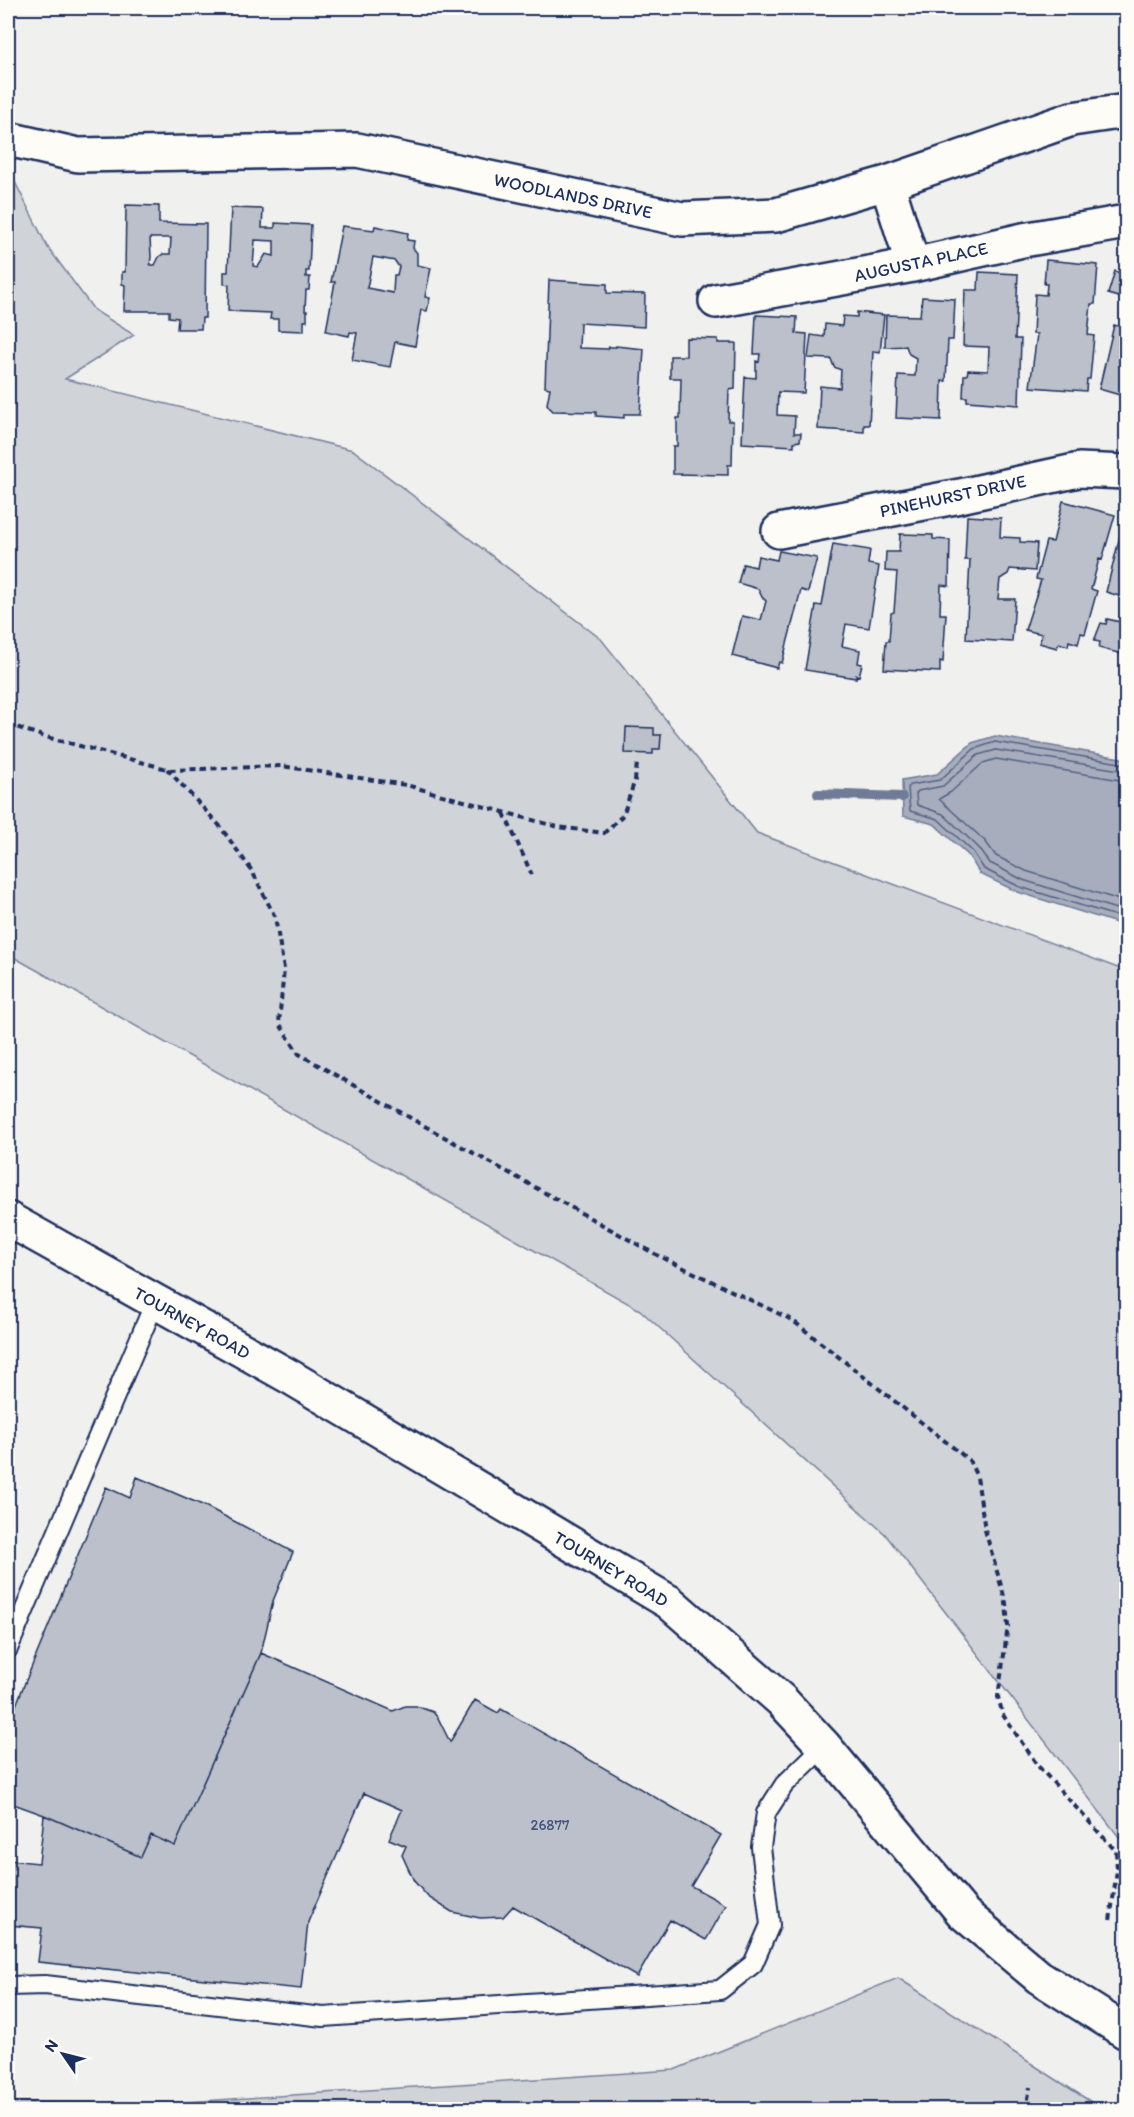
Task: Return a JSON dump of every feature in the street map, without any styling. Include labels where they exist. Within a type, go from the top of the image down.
[{"type":"street","name":"WOODLANDS DRIVE","points":[[8,139],[78,155],[357,150],[682,219],[776,215],[887,183],[1072,119],[1126,111]]},
{"type":"street","points":[[887,183],[913,265]]},
{"type":"street","name":"AUGUSTA PLACE","points":[[716,301],[913,265],[1023,240],[1126,222]]},
{"type":"street","name":"PINEHURST DRIVE","points":[[779,531],[1079,470],[1126,472]]},
{"type":"street","name":"TOURNEY ROAD","points":[[8,1219],[292,1378],[669,1602],[781,1700],[824,1746],[963,1913],[1039,1977],[1126,2032]]},
{"type":"lane","points":[[8,1649],[155,1302]]},
{"type":"lane","points":[[8,1986],[45,1985],[323,2017],[720,1990],[753,1964],[770,1925],[761,1847],[766,1813],[784,1785],[824,1746]]},
{"type":"path","points":[[8,724],[42,736],[167,769],[280,766],[406,785],[558,827],[604,833],[623,815],[635,780],[637,764]]},
{"type":"path","points":[[167,769],[219,825],[252,871],[275,917],[284,969],[279,1023],[299,1054],[655,1254],[792,1320],[969,1460],[977,1477],[985,1530],[1006,1603],[1008,1626],[998,1697],[1003,1716],[1038,1766],[1116,1851],[1117,1870],[1110,1921]]},
{"type":"path","points":[[503,812],[532,875]]},
{"type":"path","points":[[1026,2109],[1030,2087]]},
{"type":"shaded area","points":[[8,179],[15,182],[47,246],[94,310],[134,335],[65,379],[353,450],[601,639],[757,833],[1126,971],[1126,1846],[885,1534],[640,1310],[8,954]]},
{"type":"shaded area","points":[[898,1978],[1099,2107],[1097,2109],[8,2109],[8,2102],[171,2103],[674,2070]]},
{"type":"water","points":[[995,736],[1126,759],[1126,926],[1018,892],[980,874],[969,856],[934,824],[903,816],[902,780],[937,774],[972,743]]},
{"type":"building","points":[[126,205],[159,206],[159,223],[206,224],[205,318],[202,318],[201,329],[177,329],[178,318],[169,317],[169,311],[124,311],[125,285],[122,284],[122,272],[125,272]],"holes":[[[150,238],[171,238],[170,254],[163,254],[155,265],[150,265]]]},
{"type":"building","points":[[231,208],[263,209],[262,228],[275,228],[275,223],[311,225],[309,271],[306,271],[306,277],[310,277],[309,290],[306,290],[307,321],[304,321],[304,331],[278,330],[278,319],[270,319],[271,313],[228,311],[229,285],[224,284],[224,272],[228,272]],"holes":[[[255,240],[274,241],[274,256],[266,254],[258,267],[253,266]]]},
{"type":"building","points":[[342,226],[374,230],[375,226],[408,233],[407,240],[414,241],[413,248],[417,253],[417,265],[431,268],[425,297],[430,298],[427,311],[421,310],[415,346],[395,342],[390,367],[352,360],[357,333],[350,332],[349,336],[326,331],[335,282],[331,282]],"holes":[[[373,257],[395,261],[399,267],[397,275],[394,275],[393,293],[367,288]]]},
{"type":"building","points":[[1046,260],[1098,265],[1095,304],[1091,304],[1088,335],[1094,336],[1090,379],[1087,379],[1086,391],[1030,387],[1037,334],[1033,334],[1035,294],[1046,295],[1047,284],[1044,284]]},
{"type":"building","points":[[1115,271],[1126,275],[1126,297],[1108,294]]},
{"type":"building","points":[[979,272],[1018,274],[1015,339],[1021,339],[1019,405],[967,401],[967,397],[963,397],[964,375],[967,375],[968,370],[988,371],[989,347],[963,346],[965,290],[978,290]]},
{"type":"building","points":[[549,280],[607,284],[607,293],[645,294],[644,327],[580,323],[579,348],[608,349],[616,346],[644,349],[640,414],[624,414],[624,418],[596,416],[596,412],[553,411],[549,407],[547,404],[550,388],[545,387]]},
{"type":"building","points":[[922,297],[955,299],[953,340],[948,340],[946,381],[942,381],[941,420],[896,418],[898,375],[915,376],[916,358],[909,354],[906,346],[885,347],[886,315],[920,316]]},
{"type":"building","points":[[857,312],[884,315],[880,352],[873,351],[869,425],[864,425],[864,432],[818,429],[820,386],[840,388],[841,370],[834,367],[831,359],[808,358],[811,335],[824,337],[825,324],[842,326],[843,316],[857,317]]},
{"type":"building","points":[[756,315],[797,317],[796,333],[807,334],[804,393],[778,392],[777,415],[795,416],[794,433],[801,433],[800,441],[794,442],[794,446],[742,443],[745,377],[756,378],[756,361],[759,362],[760,354],[754,354]]},
{"type":"building","points":[[1114,325],[1126,328],[1126,372],[1120,395],[1099,389]]},
{"type":"building","points":[[686,338],[718,339],[718,343],[736,343],[735,389],[729,390],[728,421],[733,421],[732,465],[728,465],[728,475],[673,474],[673,446],[677,446],[677,418],[680,418],[681,378],[670,378],[670,356],[686,356]]},
{"type":"building","points":[[1063,501],[1115,515],[1091,589],[1097,591],[1085,634],[1081,633],[1078,644],[1069,641],[1068,646],[1059,643],[1057,648],[1039,643],[1042,634],[1025,630],[1041,580],[1036,579],[1046,541],[1053,542]]},
{"type":"building","points":[[967,516],[1001,518],[1000,537],[1020,538],[1020,542],[1037,543],[1035,571],[1010,569],[1008,574],[1000,579],[998,599],[1015,599],[1012,642],[966,639],[970,560],[965,560]]},
{"type":"building","points":[[900,534],[933,535],[933,539],[950,540],[949,586],[941,585],[940,614],[946,614],[943,662],[940,661],[940,672],[884,669],[886,641],[889,641],[891,613],[894,612],[897,572],[885,571],[886,552],[899,552]]},
{"type":"building","points":[[1120,536],[1126,538],[1126,598],[1106,592]]},
{"type":"building","points":[[833,544],[870,550],[868,564],[879,566],[869,628],[846,624],[842,646],[860,650],[858,663],[862,664],[859,676],[856,675],[856,678],[805,670],[816,605],[822,606]]},
{"type":"building","points":[[779,551],[817,558],[808,592],[801,590],[782,663],[779,662],[777,668],[732,656],[742,616],[761,620],[766,601],[758,589],[738,583],[743,564],[756,567],[758,556],[777,560]]},
{"type":"building","points":[[1126,618],[1126,655],[1099,648],[1100,642],[1094,641],[1101,623],[1106,624],[1107,619],[1125,623]]},
{"type":"building","points":[[626,727],[654,728],[654,735],[661,735],[660,749],[653,749],[653,754],[625,753]]},
{"type":"building","points":[[137,1477],[207,1507],[293,1552],[273,1601],[261,1653],[175,1846],[151,1835],[141,1857],[8,1802],[8,1726],[22,1690],[106,1487],[130,1498]]},
{"type":"building","points":[[261,1653],[393,1711],[405,1706],[416,1706],[433,1712],[450,1742],[475,1700],[498,1713],[501,1709],[721,1835],[691,1886],[726,1905],[706,1940],[670,1920],[637,1977],[513,1906],[503,1917],[480,1918],[452,1912],[428,1897],[414,1881],[402,1855],[406,1846],[389,1839],[402,1810],[364,1793],[308,1922],[301,1989],[38,1962],[42,1928],[8,1925],[8,1860],[39,1863],[44,1815],[141,1857],[151,1835],[175,1846]]},
{"type":"waterway","points":[[818,794],[902,797]]}]
